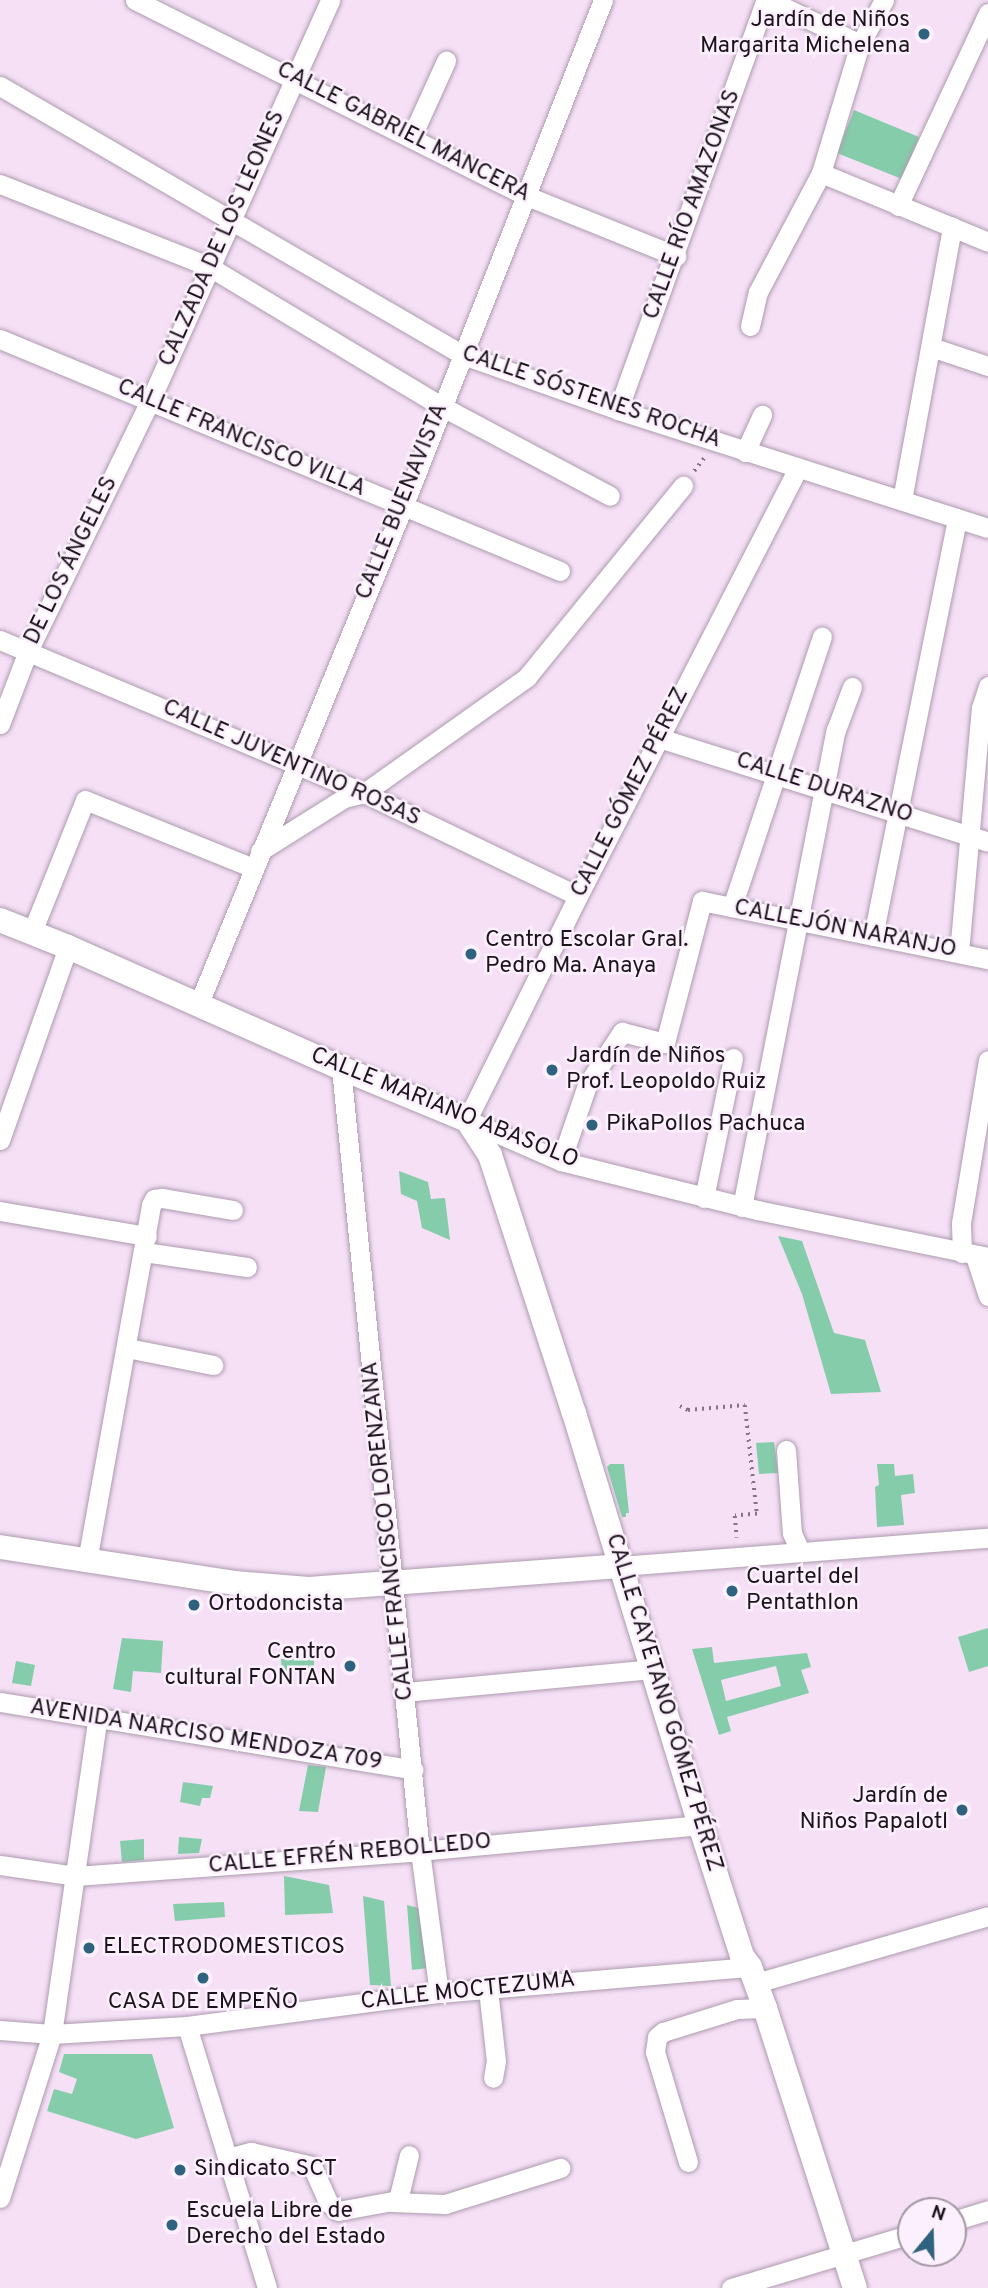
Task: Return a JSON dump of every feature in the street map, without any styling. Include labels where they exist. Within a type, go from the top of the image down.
[{"type":"main road","name":"CALLE MARIANO ABASOLO","points":[[0,920],[199,1003],[341,1068],[467,1121]]},
{"type":"main road","name":"CALLE CAYETANO GÓMEZ PÉREZ","points":[[467,1121],[490,1155],[742,1956],[753,1975],[765,2008],[855,2288]]},
{"type":"main road","points":[[0,1547],[234,1583],[309,1589],[620,1566]]},
{"type":"street","name":"CALLE GABRIEL MANCERA","points":[[135,0],[296,78],[527,196],[676,256]]},
{"type":"street","name":"CALZADA DE LOS LEONES","points":[[150,401],[208,266],[330,0]]},
{"type":"street","name":"CALLE BUENAVISTA","points":[[199,1003],[295,764],[403,507],[603,0]]},
{"type":"street","points":[[767,0],[860,44]]},
{"type":"street","name":"CALLE RÍO AMAZONAS","points":[[618,410],[767,0]]},
{"type":"street","points":[[750,326],[758,292],[821,173],[860,44],[884,0]]},
{"type":"street","points":[[898,206],[988,13]]},
{"type":"street","points":[[411,138],[446,61]]},
{"type":"street","name":"CALLE SÓSTENES ROCHA","points":[[0,86],[229,222],[463,355],[745,452],[988,528]]},
{"type":"street","points":[[821,173],[988,242]]},
{"type":"street","points":[[0,184],[208,266],[441,406],[610,496]]},
{"type":"street","points":[[902,500],[952,227]]},
{"type":"street","name":"CALLE FRANCISCO VILLA","points":[[0,339],[560,571]]},
{"type":"street","points":[[931,347],[988,366]]},
{"type":"street","name":"DE LOS ÁNGELES","points":[[0,724],[28,651],[150,401]]},
{"type":"street","points":[[745,452],[762,415]]},
{"type":"street","name":"CALLE GÓMEZ PÉREZ","points":[[467,1121],[578,896],[798,468]]},
{"type":"street","points":[[32,932],[85,800],[257,860],[344,798],[364,793],[527,677],[683,486]]},
{"type":"street","points":[[873,936],[957,518]]},
{"type":"street","points":[[732,907],[822,637]]},
{"type":"street","name":"CALLE JUVENTINO ROSAS","points":[[0,640],[364,793],[578,896]]},
{"type":"street","points":[[960,953],[981,708],[988,686]]},
{"type":"street","points":[[742,1206],[836,730],[852,687]]},
{"type":"street","name":"CALLE DURAZNO","points":[[659,738],[988,842]]},
{"type":"street","name":"CALLEJÓN NARANJO","points":[[561,1161],[587,1085],[622,1032],[665,1043],[702,901],[988,959]]},
{"type":"street","points":[[0,1140],[68,947]]},
{"type":"street","points":[[705,1198],[733,1058]]},
{"type":"street","points":[[988,1060],[961,1223],[988,1296]]},
{"type":"street","name":"CALLE FRANCISCO LORENZANA","points":[[341,1068],[395,1581],[420,1851],[439,1993]]},
{"type":"street","name":"CALLE MARIANO ABASOLO","points":[[467,1121],[561,1161],[705,1198],[975,1255]]},
{"type":"street","points":[[87,1561],[154,1199],[233,1210]]},
{"type":"street","points":[[0,1211],[247,1268]]},
{"type":"street","points":[[127,1348],[213,1365]]},
{"type":"street","points":[[786,1450],[792,1533],[800,1551]]},
{"type":"street","points":[[620,1566],[988,1538]]},
{"type":"street","points":[[405,1692],[653,1669]]},
{"type":"street","name":"AVENIDA NARCISO MENDOZA 709","points":[[0,1702],[412,1770]]},
{"type":"street","points":[[0,2198],[52,2034],[97,1720]]},
{"type":"street","name":"CALLE EFRÉN REBOLLEDO","points":[[0,1865],[75,1877],[420,1851],[700,1825]]},
{"type":"street","name":"CALLE MOCTEZUMA","points":[[0,2030],[52,2034],[187,2026],[439,1993],[753,1975],[988,1916]]},
{"type":"street","points":[[488,1989],[496,2068],[494,2078]]},
{"type":"street","points":[[688,2162],[655,2052],[657,2037],[663,2032],[737,2009],[765,2008]]},
{"type":"street","points":[[187,2026],[267,2288]]},
{"type":"street","points":[[228,2158],[251,2152],[312,2166],[328,2203],[338,2211],[392,2202],[445,2204],[560,2168]]},
{"type":"street","points":[[392,2202],[402,2194],[409,2155]]},
{"type":"street","points":[[967,2217],[988,2210]]},
{"type":"street","points":[[731,2288],[897,2238]]},
{"type":"path","points":[[683,486],[716,442]]},
{"type":"path","points":[[680,1406],[688,1409],[744,1405],[757,1514],[735,1516],[737,1540]]},
{"type":"green space","points":[[854,110],[919,137],[902,179],[837,153]]},
{"type":"green space","points":[[399,1171],[428,1182],[431,1199],[445,1198],[450,1240],[422,1228],[417,1201],[401,1194]]},
{"type":"green space","points":[[778,1236],[802,1241],[834,1333],[865,1340],[881,1392],[831,1394],[802,1294]]},
{"type":"green space","points":[[774,1442],[778,1473],[759,1474],[756,1443]]},
{"type":"green space","points":[[610,1464],[624,1464],[629,1513],[626,1513],[626,1517],[622,1517],[607,1467]]},
{"type":"green space","points":[[877,1464],[894,1464],[895,1476],[913,1474],[915,1493],[901,1495],[904,1525],[877,1527]]},
{"type":"green space","points":[[988,1628],[988,1666],[969,1672],[958,1637]]},
{"type":"green space","points":[[122,1638],[163,1641],[161,1673],[133,1671],[131,1692],[113,1689]]},
{"type":"green space","points":[[712,1647],[714,1663],[807,1653],[811,1667],[801,1670],[809,1693],[727,1717],[731,1731],[719,1735],[692,1649]],"holes":[[[776,1666],[781,1686],[726,1701],[721,1680]]]},
{"type":"green space","points":[[281,1659],[314,1660],[314,1672],[282,1673]]},
{"type":"green space","points":[[16,1661],[35,1665],[31,1686],[12,1683]]},
{"type":"green space","points":[[308,1765],[326,1767],[318,1812],[299,1811]]},
{"type":"green space","points":[[183,1782],[213,1786],[210,1798],[202,1798],[200,1806],[180,1802]]},
{"type":"green space","points":[[179,1837],[202,1839],[199,1853],[178,1854]]},
{"type":"green space","points":[[144,1839],[144,1860],[122,1862],[120,1841]]},
{"type":"green space","points":[[284,1876],[329,1885],[333,1913],[285,1915]]},
{"type":"green space","points":[[363,1896],[384,1901],[391,1986],[370,1985]]},
{"type":"green space","points":[[224,1902],[225,1917],[175,1921],[173,1904]]},
{"type":"green space","points":[[407,1905],[419,1908],[428,1968],[412,1970]]},
{"type":"green space","points":[[64,2054],[152,2054],[174,2128],[136,2139],[47,2111],[54,2089],[72,2094],[77,2079],[59,2072]]},
{"type":"place","name":"Jardín de Niños Margarita Michelena","points":[[924,34]]},
{"type":"place","name":"Centro Escolar Gral. Pedro Ma. Anaya","points":[[471,954]]},
{"type":"place","name":"Jardín de Niños Prof. Leopoldo Ruiz","points":[[552,1070]]},
{"type":"place","name":"PikaPollos Pachuca","points":[[592,1125]]},
{"type":"place","name":"Cuartel del Pentathlon","points":[[732,1591]]},
{"type":"place","name":"Ortodoncista","points":[[194,1605]]},
{"type":"place","name":"Centro cultural FONTAN","points":[[350,1666]]},
{"type":"place","name":"Jardín de Niños Papalotl","points":[[962,1810]]},
{"type":"place","name":"ELECTRODOMESTICOS","points":[[89,1948]]},
{"type":"place","name":"CASA DE EMPEÑO","points":[[203,1978]]},
{"type":"place","name":"Sindicato SCT","points":[[180,2170]]},
{"type":"place","name":"Escuela Libre de Derecho del Estado","points":[[172,2225]]}]
